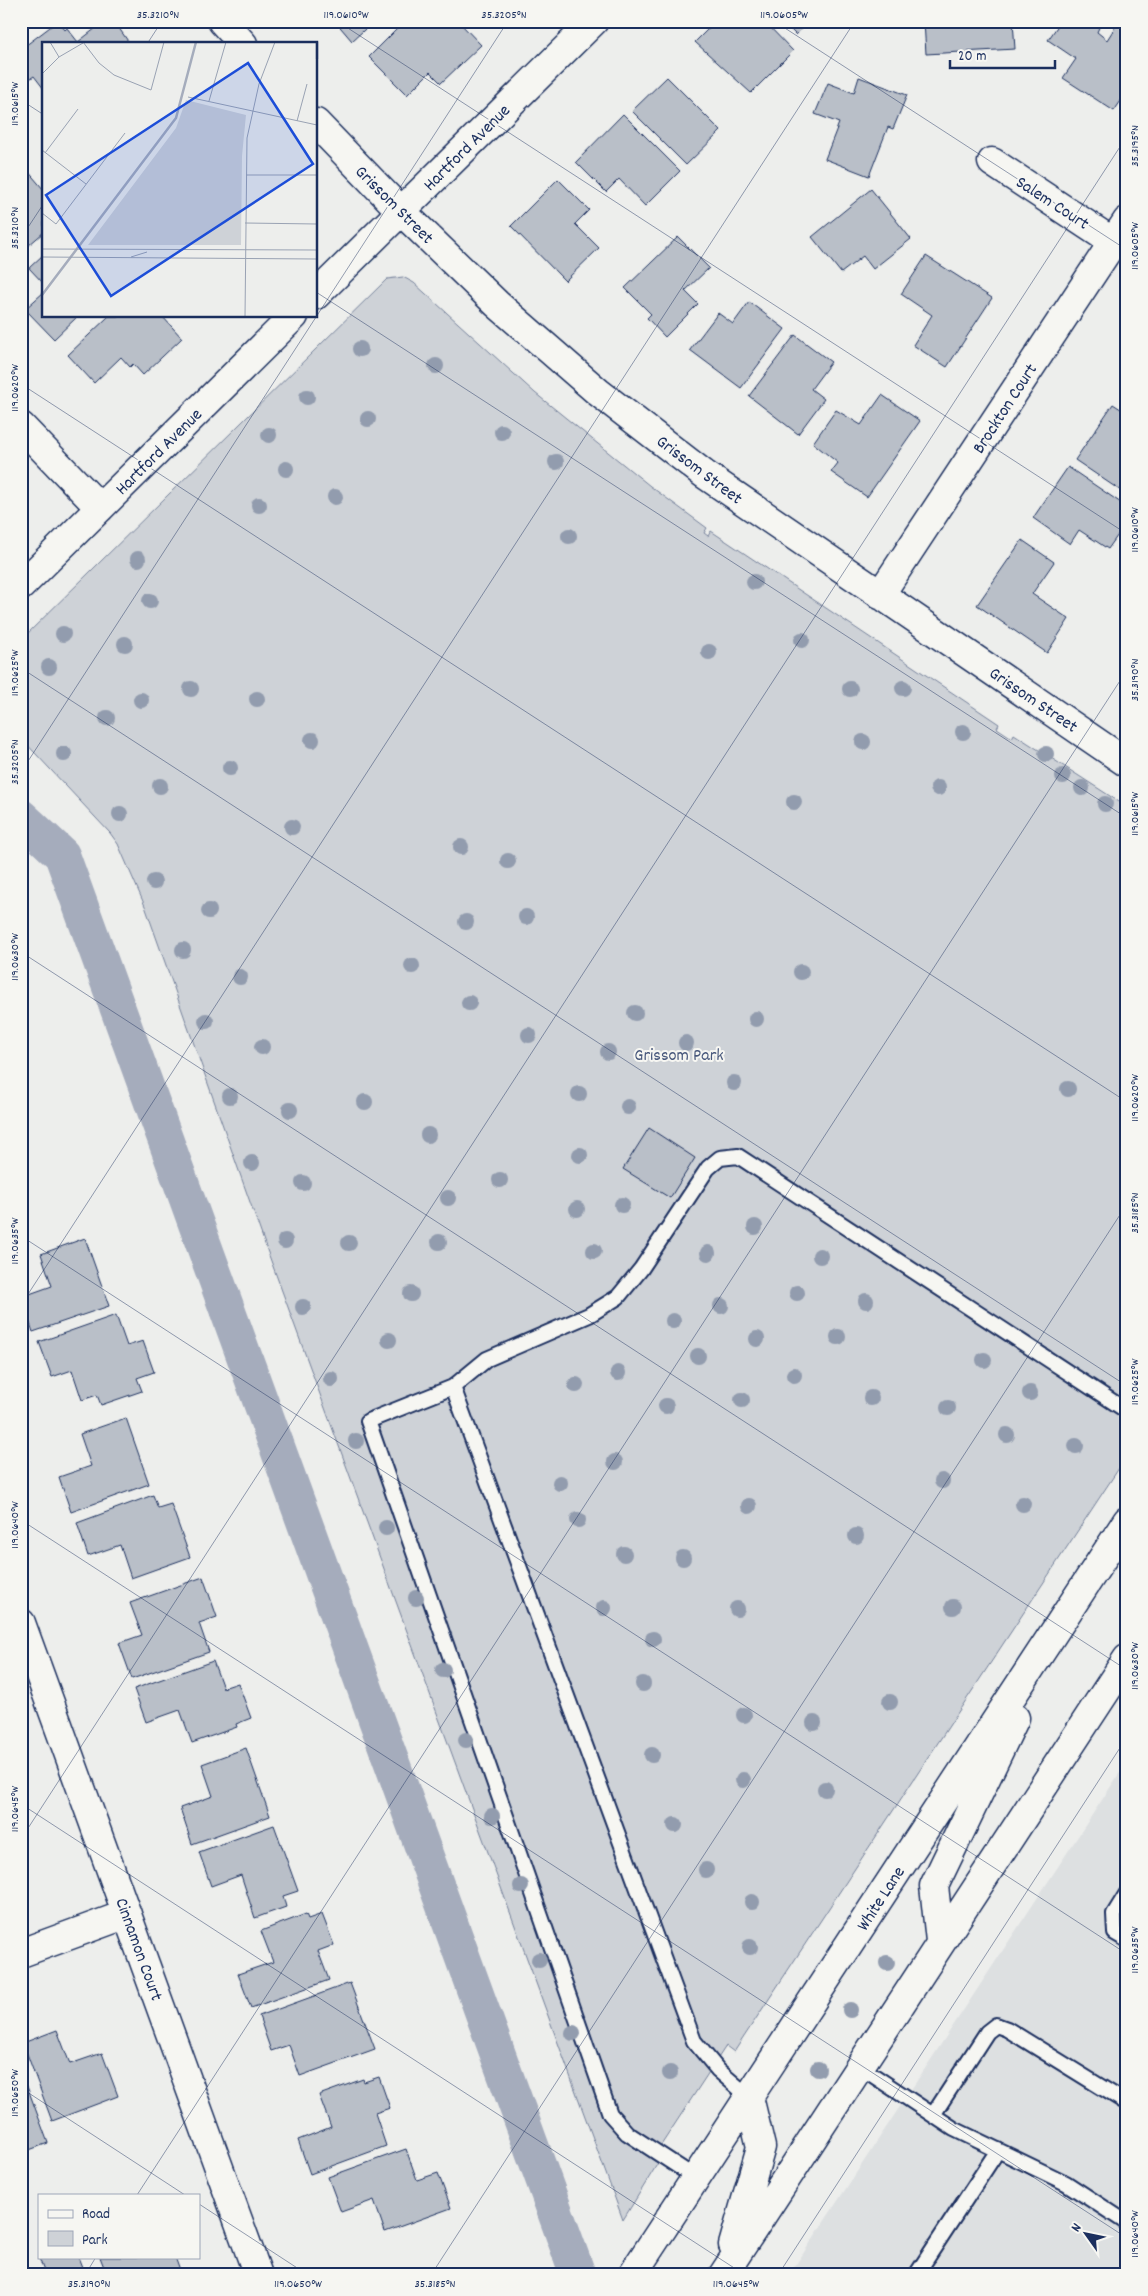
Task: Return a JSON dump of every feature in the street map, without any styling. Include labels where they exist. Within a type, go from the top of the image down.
[{"type":"street","points":[[222,21],[241,42]]},
{"type":"street","name":"Hartford Avenue","points":[[318,293],[594,21]]},
{"type":"street","name":"Grissom Street","points":[[318,125],[401,211],[497,304],[598,392],[704,474],[1127,763]]},
{"type":"street","name":"Salem Court","points":[[992,162],[1120,231]]},
{"type":"street","name":"Brockton Court","points":[[880,595],[1120,231]]},
{"type":"street","name":"Hartford Avenue","points":[[21,586],[292,318]]},
{"type":"street","points":[[21,426],[100,508]]},
{"type":"street","name":"White Lane","points":[[635,2270],[1127,1521]]},
{"type":"street","points":[[940,1941],[934,1886],[1062,1620]]},
{"type":"street","name":"Cinnamon Court","points":[[21,1623],[258,2275]]},
{"type":"street","points":[[724,2272],[1127,1659]]},
{"type":"street","points":[[21,1953],[127,1914]]},
{"type":"street","points":[[724,2272],[761,2147],[749,2096]]},
{"type":"lane","points":[[696,2178],[627,2133],[610,2114],[596,2080],[368,1420],[453,1387],[487,1359],[589,1315],[618,1297],[641,1269],[708,1168],[720,1158],[738,1156],[1127,1411]]},
{"type":"lane","points":[[453,1387],[694,2041],[718,2070],[749,2096]]},
{"type":"lane","points":[[1127,1893],[1114,1914],[1115,1933],[1127,1940]]},
{"type":"lane","points":[[933,2115],[987,2032],[996,2025],[1007,2029],[1127,2103]]},
{"type":"lane","points":[[859,2066],[954,2129],[1066,2183],[1127,2223]]},
{"type":"lane","points":[[916,2275],[998,2150]]},
{"type":"shaded area","points":[[1127,1762],[1127,2275],[789,2275]]},
{"type":"green space","name":"Grissom Park","points":[[403,277],[414,283],[535,393],[650,486],[707,528],[704,533],[708,536],[711,531],[999,724],[997,728],[1012,738],[1014,734],[1127,807],[1127,1456],[734,2052],[726,2046],[652,2159],[658,2163],[623,2220],[267,1250],[145,906],[118,844],[110,833],[21,738],[21,640],[387,279]]},
{"type":"building","points":[[58,21],[65,30],[67,28],[78,42],[42,42],[42,86],[34,76],[21,85],[21,49]]},
{"type":"building","points":[[105,21],[114,21],[129,42],[78,42]]},
{"type":"building","points":[[335,21],[374,21],[352,41]]},
{"type":"building","points":[[405,21],[462,21],[460,23],[481,45],[441,83],[430,72],[407,95],[369,57]]},
{"type":"building","points":[[716,21],[764,21],[793,51],[751,93],[695,42]]},
{"type":"building","points":[[782,21],[810,21],[796,35]]},
{"type":"building","points":[[924,21],[1013,21],[1015,49],[926,54]]},
{"type":"building","points":[[1061,21],[1102,21],[1097,32],[1107,40],[1119,21],[1127,23],[1127,92],[1114,111],[1063,78],[1076,59],[1048,40]]},
{"type":"building","points":[[667,77],[721,131],[686,165],[632,111]]},
{"type":"building","points":[[859,77],[907,95],[893,129],[888,127],[869,176],[825,159],[839,123],[815,114],[828,83],[854,93]]},
{"type":"building","points":[[623,114],[680,171],[645,206],[619,179],[606,192],[576,162]]},
{"type":"building","points":[[21,163],[42,188],[42,234],[21,252]]},
{"type":"building","points":[[558,179],[589,210],[575,224],[599,248],[565,281],[511,226]]},
{"type":"building","points":[[871,189],[911,239],[873,269],[863,256],[841,273],[812,237]]},
{"type":"building","points":[[678,237],[709,268],[685,291],[698,304],[665,337],[647,318],[651,314],[625,288]]},
{"type":"building","points":[[42,256],[42,282],[29,268]]},
{"type":"building","points":[[926,256],[992,298],[947,367],[913,345],[932,315],[901,294]]},
{"type":"building","points":[[42,294],[42,318],[76,318],[54,339],[25,309]]},
{"type":"building","points":[[749,302],[785,329],[741,388],[690,350],[718,313],[733,324]]},
{"type":"building","points":[[107,318],[164,318],[182,338],[143,375],[133,364],[130,367],[121,357],[94,383],[68,355]]},
{"type":"building","points":[[795,335],[831,362],[811,389],[824,399],[798,434],[749,396]]},
{"type":"building","points":[[882,395],[920,421],[867,497],[831,472],[838,463],[813,443],[836,410],[861,425]]},
{"type":"building","points":[[1113,404],[1127,413],[1127,495],[1075,460]]},
{"type":"building","points":[[1068,467],[1127,507],[1127,522],[1108,549],[1079,530],[1070,544],[1033,518]]},
{"type":"building","points":[[1022,540],[1054,562],[1032,594],[1069,619],[1047,653],[977,605]]},
{"type":"building","points":[[649,1128],[695,1158],[670,1198],[623,1169]]},
{"type":"building","points":[[85,1238],[109,1306],[33,1332],[21,1297],[52,1286],[41,1254]]},
{"type":"building","points":[[116,1315],[127,1346],[143,1341],[154,1372],[137,1378],[142,1391],[101,1405],[97,1395],[82,1400],[72,1370],[52,1377],[39,1342]]},
{"type":"building","points":[[126,1418],[149,1484],[71,1512],[59,1477],[91,1466],[80,1434]]},
{"type":"building","points":[[153,1495],[158,1508],[171,1504],[190,1557],[131,1578],[120,1545],[88,1556],[77,1523]]},
{"type":"building","points":[[203,1577],[217,1617],[199,1623],[209,1652],[132,1679],[119,1643],[142,1635],[130,1603]]},
{"type":"building","points":[[213,1661],[223,1688],[238,1683],[251,1718],[236,1724],[237,1727],[192,1743],[180,1710],[146,1722],[134,1689]]},
{"type":"building","points":[[246,1748],[270,1816],[192,1844],[180,1808],[213,1796],[202,1764]]},
{"type":"building","points":[[274,1825],[298,1891],[283,1896],[286,1907],[255,1918],[241,1875],[211,1886],[199,1852]]},
{"type":"building","points":[[306,1914],[308,1919],[322,1914],[334,1945],[318,1951],[329,1980],[251,2008],[238,1974],[273,1962],[261,1931]]},
{"type":"building","points":[[350,1983],[375,2049],[300,2076],[289,2045],[271,2051],[259,2016]]},
{"type":"building","points":[[57,2030],[70,2064],[102,2053],[118,2096],[52,2121],[23,2043]]},
{"type":"building","points":[[21,2070],[48,2143],[21,2153]]},
{"type":"building","points":[[379,2077],[390,2108],[375,2113],[386,2146],[310,2174],[298,2140],[331,2127],[319,2095],[363,2079],[364,2082]]},
{"type":"building","points":[[406,2149],[417,2180],[438,2173],[451,2208],[385,2232],[374,2200],[341,2212],[328,2177]]},
{"type":"building","points":[[39,2258],[78,2258],[85,2275],[42,2275],[45,2274]]},
{"type":"building","points":[[100,2258],[175,2258],[180,2271],[171,2275],[107,2275]]},
{"type":"waterway","points":[[21,817],[62,855],[578,2275]]}]
